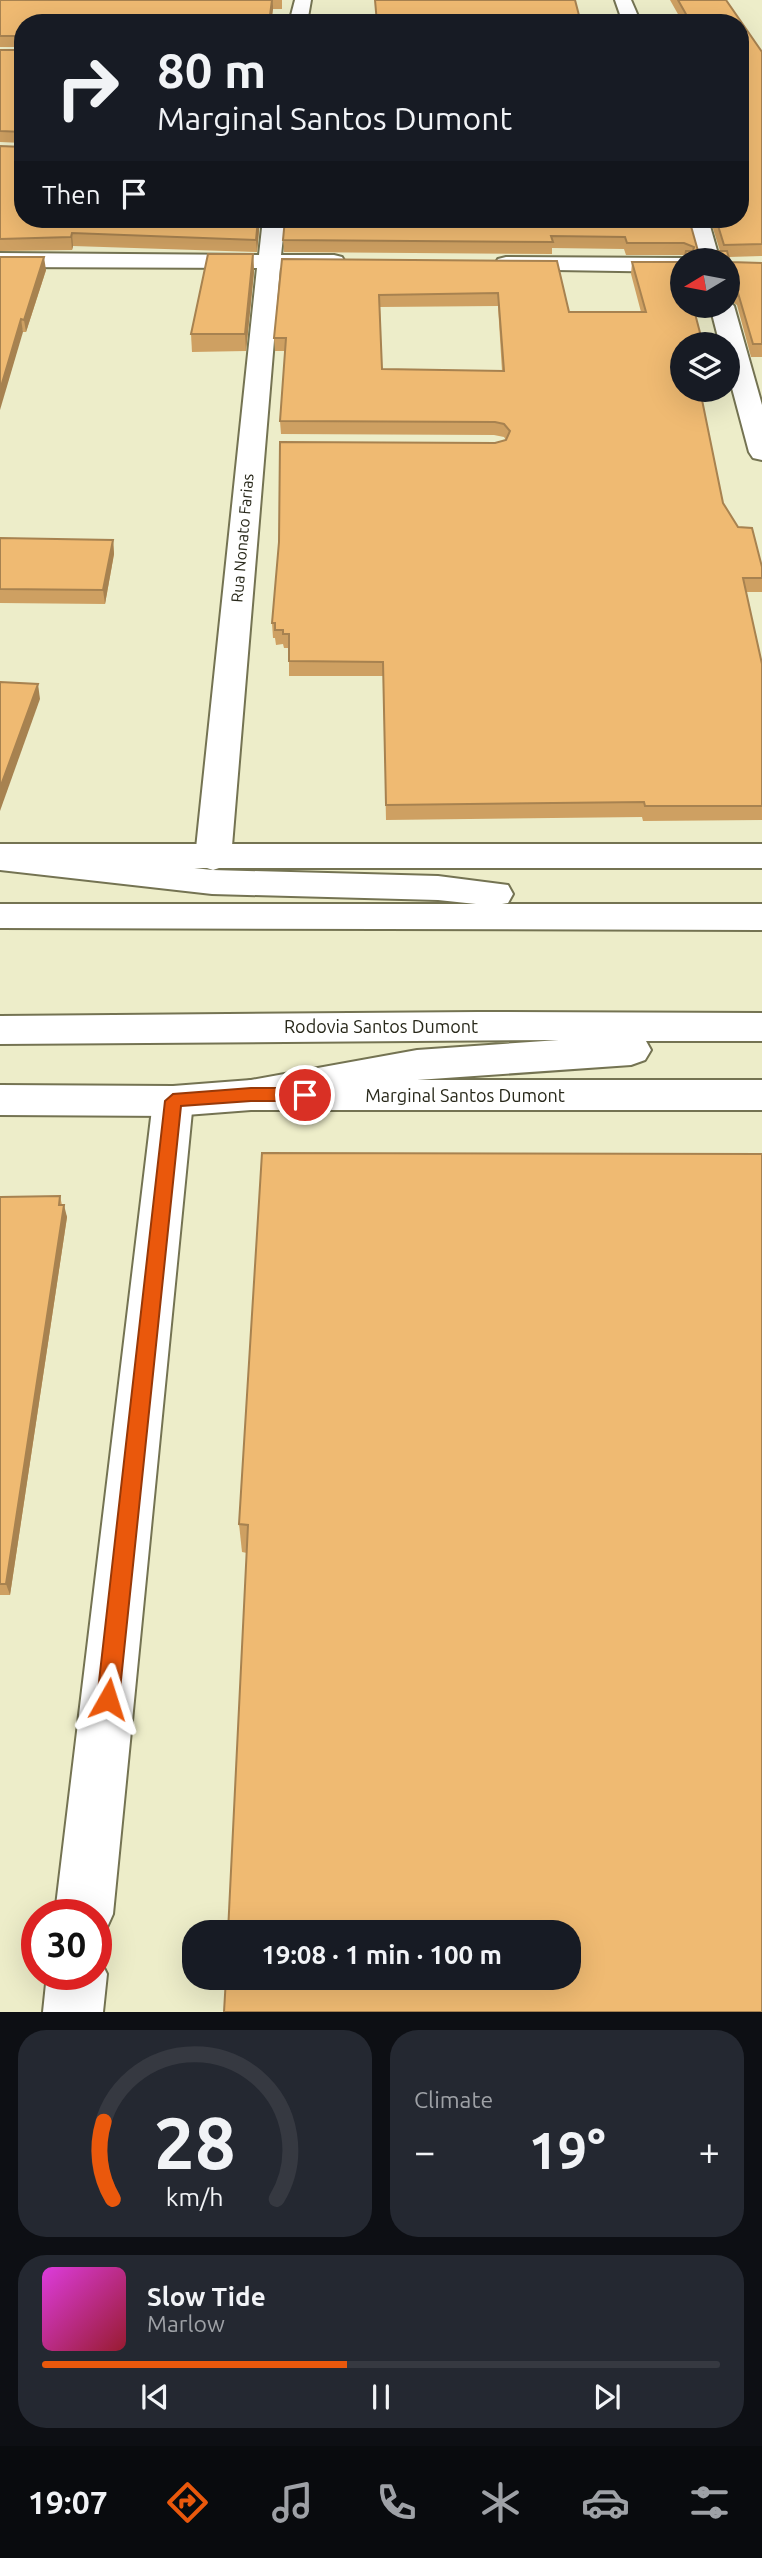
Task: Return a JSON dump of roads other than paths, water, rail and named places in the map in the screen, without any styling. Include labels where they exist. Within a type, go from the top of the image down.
[{"type":"main road","name":"Rua Nonato Farias","points":[[213,858],[263,446],[269,262],[273,228]]},
{"type":"main road","points":[[700,228],[705,248]]},
{"type":"main road","points":[[0,260],[351,263]]},
{"type":"main road","points":[[489,264],[670,265]]},
{"type":"main road","points":[[725,318],[762,452]]},
{"type":"main road","points":[[0,857],[762,856]]},
{"type":"main road","points":[[0,857],[212,882],[438,888],[702,916]]},
{"type":"main road","points":[[0,916],[762,917]]},
{"type":"main road","name":"Rodovia Santos Dumont","points":[[0,1030],[477,1026],[762,1027]]},
{"type":"main road","points":[[251,1095],[416,1065],[657,1048],[762,1036]]},
{"type":"main road","name":"Marginal Santos Dumont","points":[[0,1100],[173,1101],[251,1095],[762,1095]]},
{"type":"main road","points":[[86,1899],[173,1101]]},
{"type":"main road","points":[[73,2012],[76,1990]]}]
